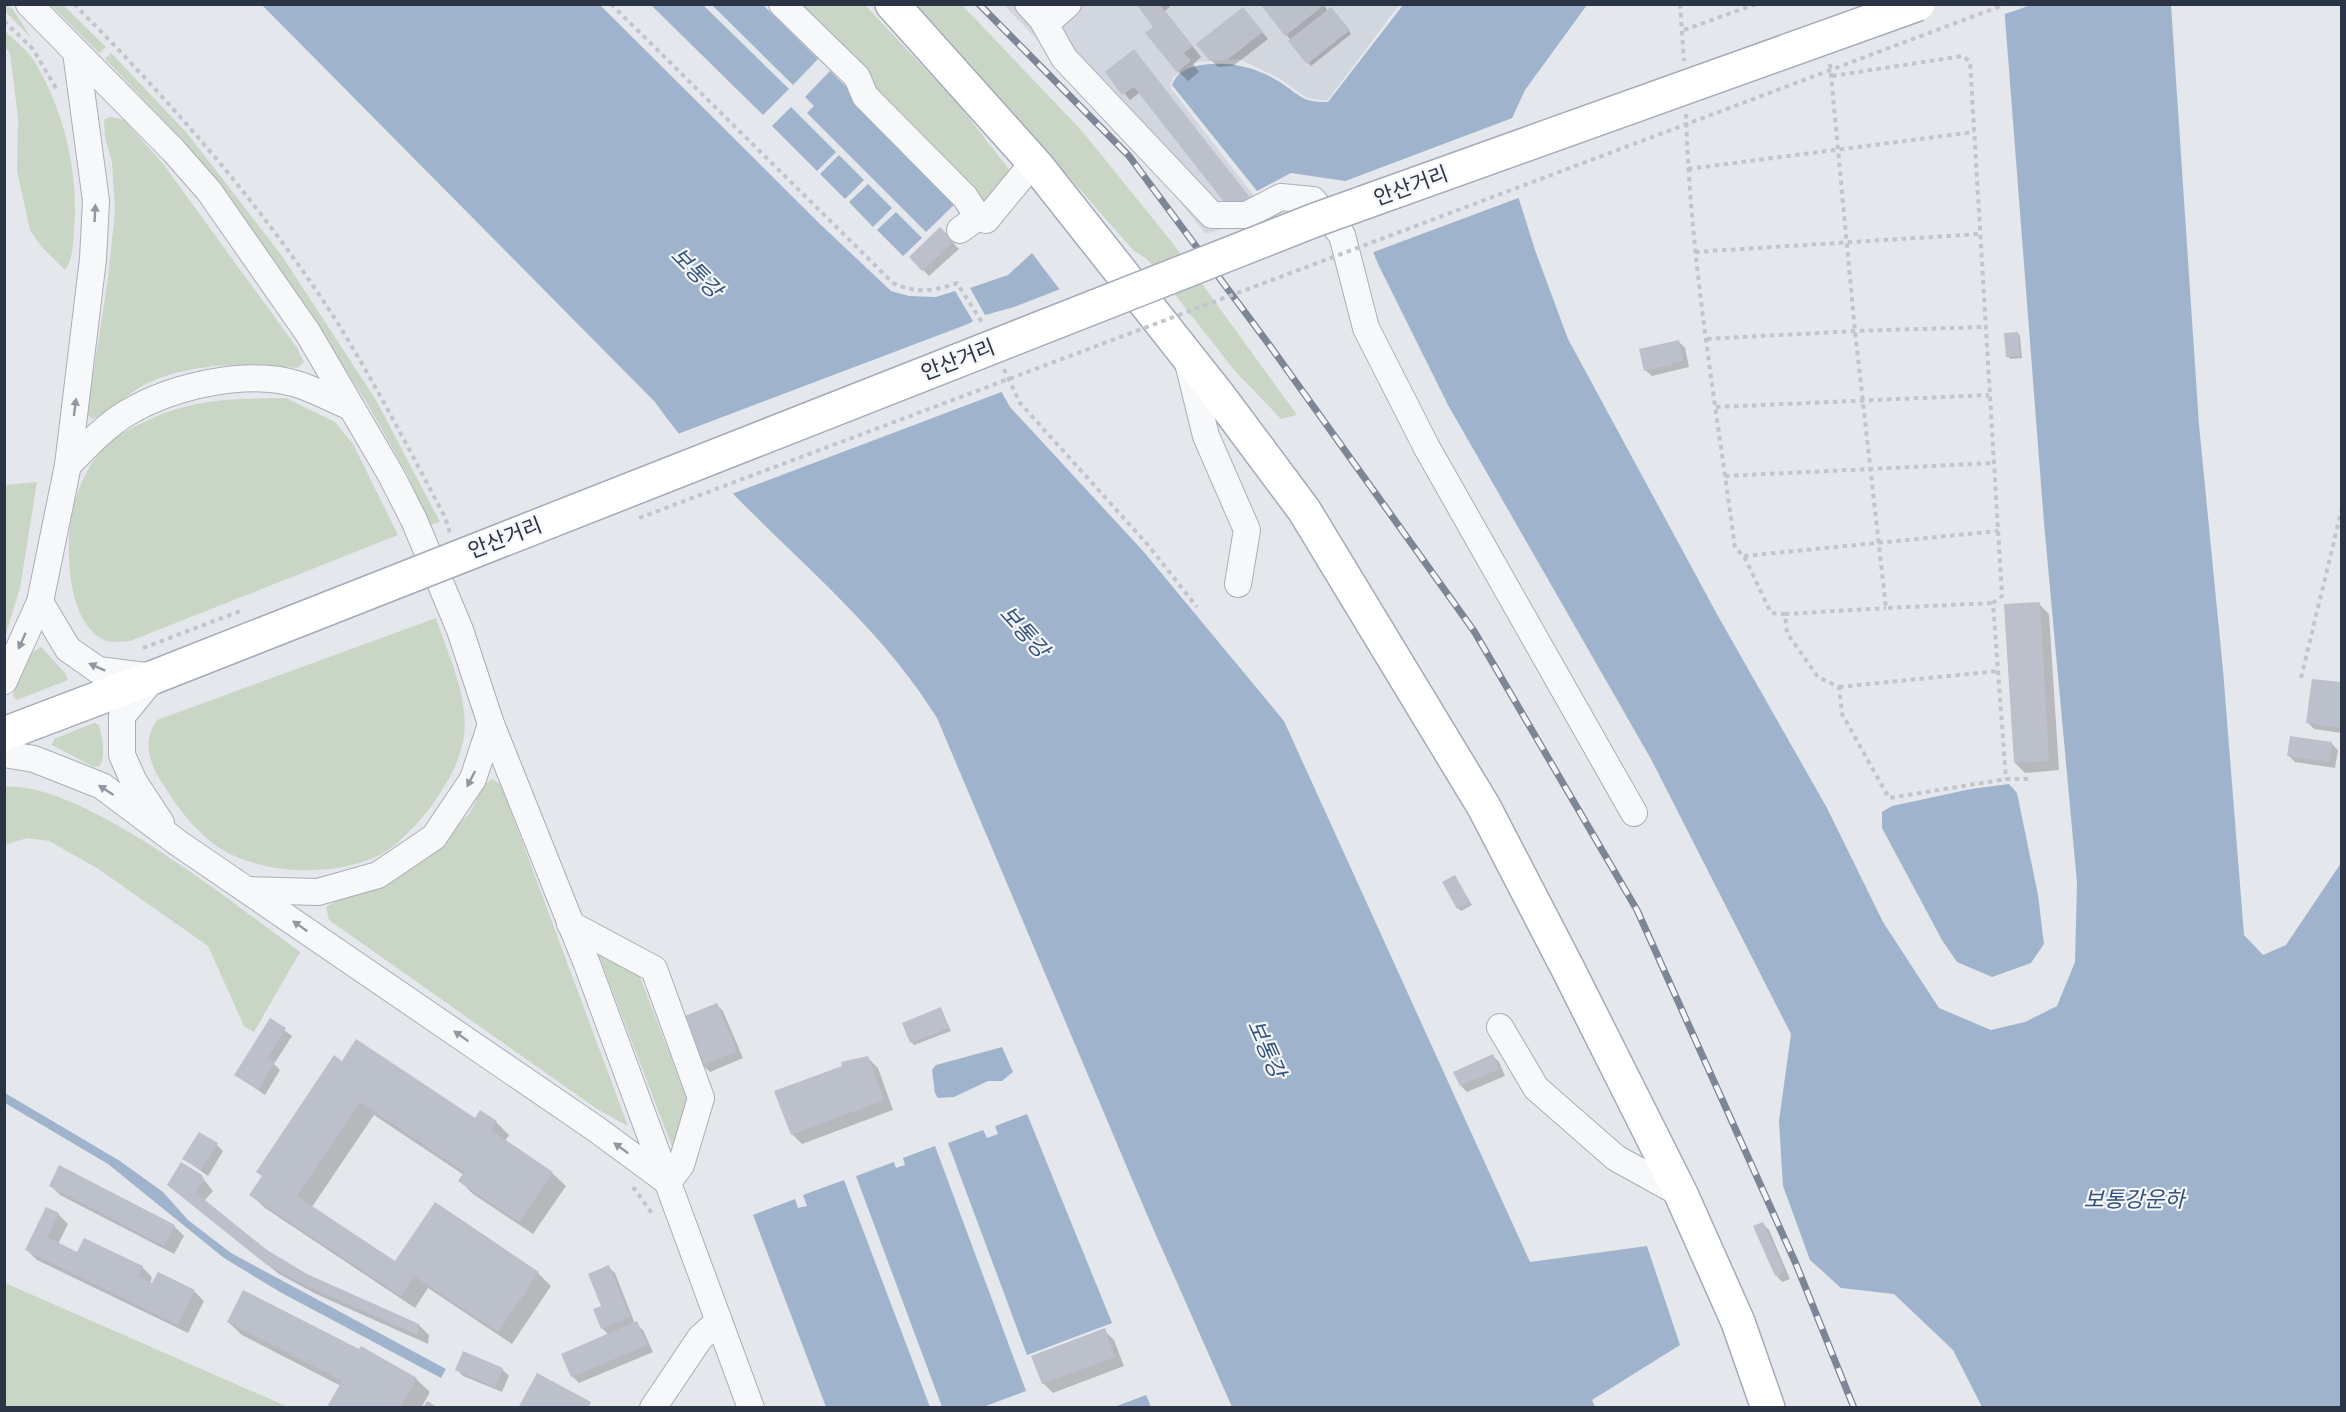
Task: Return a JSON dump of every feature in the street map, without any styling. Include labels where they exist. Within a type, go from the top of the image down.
[{"type":"main road","points":[[892,4],[1037,166],[1186,353],[1304,510],[1484,807],[1681,1194],[1738,1322],[1768,1407]]},
{"type":"main road","name":"안산거리","points":[[4,734],[144,659],[1315,220],[1918,4]]},
{"type":"street","points":[[29,4],[173,150],[209,191],[308,333],[391,475],[414,520],[460,630],[490,724],[570,924],[751,1407]]},
{"type":"street","points":[[782,4],[857,77],[865,96],[965,197],[969,224],[986,220],[1023,175],[1037,166]]},
{"type":"street","points":[[1035,12],[1051,19],[1068,4]]},
{"type":"street","points":[[1035,12],[1064,58],[1128,123],[1212,215],[1246,215],[1281,197],[1313,200],[1342,235],[1366,328],[1427,448],[1634,813]]},
{"type":"street","points":[[4,681],[40,602],[68,465],[93,259],[96,201],[76,52]]},
{"type":"street","points":[[1186,353],[1206,436],[1246,530],[1238,584]]},
{"type":"street","points":[[68,465],[126,413],[173,392],[221,380],[258,380],[298,384],[351,407]]},
{"type":"street","points":[[40,602],[68,649],[98,670],[144,659]]},
{"type":"street","points":[[144,659],[122,716],[122,756],[134,782],[173,840]]},
{"type":"street","points":[[248,890],[318,892],[368,878],[378,875],[434,837],[473,779],[490,724]]},
{"type":"street","points":[[4,754],[33,759],[102,786],[173,840],[596,1129],[668,1182]]},
{"type":"street","points":[[570,924],[654,969],[701,1098],[681,1165],[668,1182]]},
{"type":"street","points":[[1500,1027],[1536,1088],[1616,1158],[1681,1194]]},
{"type":"street","points":[[653,1407],[700,1338],[719,1321]]},
{"type":"path","points":[[611,4],[894,283],[906,290],[921,291],[938,290],[957,283],[984,327]]},
{"type":"path","points":[[1680,4],[1684,30],[1685,64]]},
{"type":"path","points":[[1684,30],[1756,4]]},
{"type":"path","points":[[631,521],[2006,4]]},
{"type":"path","points":[[4,21],[33,49],[58,93]]},
{"type":"path","points":[[1828,52],[1855,331],[1886,608]]},
{"type":"path","points":[[1686,111],[1695,252],[1735,548],[1744,556],[1771,613],[1785,615],[1993,603],[2002,596],[1984,327],[1970,62],[1963,56],[1832,76]]},
{"type":"path","points":[[1688,169],[1974,132]]},
{"type":"path","points":[[1695,252],[1979,234]]},
{"type":"path","points":[[1707,339],[1984,327]]},
{"type":"path","points":[[1000,360],[1020,403],[1148,545],[1197,607]]},
{"type":"path","points":[[1716,407],[1989,395]]},
{"type":"path","points":[[1725,476],[1993,463]]},
{"type":"path","points":[[2301,678],[2342,508]]},
{"type":"path","points":[[1744,556],[1878,541],[1998,531]]},
{"type":"path","points":[[1993,603],[2006,779]]},
{"type":"path","points":[[1785,615],[1787,633],[1818,677],[1839,687],[1998,671]]},
{"type":"path","points":[[1839,687],[1842,714],[1889,798],[2006,779],[2028,779]]},
{"type":"shaded area","points":[[1004,5],[1399,5],[1327,101],[1307,98],[1279,78],[1239,59],[1198,62],[1173,77],[1170,87],[1260,204],[1227,227],[1206,234],[1108,113]]},
{"type":"green space","points":[[4,5],[12,8],[32,39],[5,11]]},
{"type":"green space","points":[[51,5],[63,5],[106,47],[99,53]]},
{"type":"green space","points":[[797,5],[865,5],[958,104],[1015,177],[989,211]]},
{"type":"green space","points":[[917,5],[962,5],[1082,131],[1171,241],[1297,415],[1281,419],[1235,371],[1147,259],[1134,251]]},
{"type":"green space","points":[[5,31],[26,50],[36,64],[55,103],[68,145],[75,210],[72,252],[65,270],[41,246],[30,230],[17,171],[18,118],[10,53],[5,47]]},
{"type":"green space","points":[[111,53],[187,133],[282,256],[376,400],[440,522],[430,525],[408,476],[367,403],[275,261],[181,139],[105,59]]},
{"type":"green space","points":[[110,117],[124,120],[164,165],[297,348],[304,362],[297,368],[238,365],[178,372],[142,386],[99,416],[92,419],[87,414],[108,278],[115,212],[112,162],[105,138],[104,120]]},
{"type":"green space","points":[[286,398],[335,422],[353,444],[398,535],[130,641],[107,641],[93,632],[82,617],[75,599],[69,557],[69,536],[71,517],[78,492],[89,467],[100,452],[118,435],[177,409],[229,400]]},
{"type":"green space","points":[[37,482],[20,588],[5,637],[5,485]]},
{"type":"green space","points":[[436,618],[461,691],[465,721],[463,743],[453,771],[430,807],[406,835],[380,855],[344,867],[305,870],[285,869],[247,861],[220,848],[201,833],[177,805],[159,778],[151,762],[148,745],[157,720]]},
{"type":"green space","points":[[41,647],[65,673],[68,680],[17,700],[13,696],[14,689],[33,652]]},
{"type":"green space","points":[[94,723],[99,725],[102,740],[103,757],[100,766],[94,767],[52,745],[54,739]]},
{"type":"green space","points":[[492,779],[501,785],[628,1126],[597,1109],[329,920],[326,907],[444,839],[470,813],[483,786]]},
{"type":"green space","points":[[4,787],[36,790],[73,803],[114,824],[199,877],[300,952],[254,1032],[244,1026],[208,946],[97,868],[49,841],[27,838],[5,845]]},
{"type":"green space","points":[[597,951],[640,977],[688,1102],[673,1149]]},
{"type":"green space","points":[[5,1283],[288,1407],[5,1407]]},
{"type":"water","name":"보통강","points":[[262,5],[600,5],[821,225],[891,291],[909,296],[936,297],[955,291],[973,321],[965,327],[1010,407],[1143,551],[1284,721],[1530,1262],[1647,1246],[1680,1345],[1592,1400],[1595,1407],[1232,1407],[1148,1217],[937,718],[873,633],[723,484],[655,402]]},
{"type":"water","points":[[651,5],[703,5],[789,89],[763,115]]},
{"type":"water","points":[[712,5],[763,5],[818,59],[793,85]]},
{"type":"water","name":"보통강운하","points":[[1403,5],[1587,5],[1525,90],[1501,142],[1535,250],[1568,339],[1718,616],[1827,808],[1883,922],[1939,1008],[1991,1030],[2025,1022],[2057,1006],[2075,962],[2077,883],[2044,523],[2004,5],[2171,5],[2199,425],[2223,670],[2244,935],[2263,955],[2286,945],[2341,863],[2341,1407],[1982,1407],[1953,1350],[1894,1294],[1841,1288],[1810,1260],[1783,1186],[1779,1121],[1791,1034],[1651,759],[1448,405],[1378,264],[1345,181],[1291,173],[1257,191],[1172,85],[1180,73],[1191,67],[1231,64],[1250,68],[1269,76],[1306,99],[1328,102]]},
{"type":"water","points":[[830,71],[957,196],[959,200],[926,232],[807,113],[814,106],[805,97]]},
{"type":"water","points":[[791,107],[836,152],[817,171],[772,126]]},
{"type":"water","points":[[839,155],[864,180],[845,199],[820,174]]},
{"type":"water","points":[[868,184],[892,208],[873,227],[849,202]]},
{"type":"water","points":[[896,212],[922,238],[903,256],[877,230]]},
{"type":"water","points":[[1032,253],[1063,294],[985,315],[970,288],[1008,275]]},
{"type":"water","points":[[2009,784],[2017,793],[2038,895],[2044,944],[2031,963],[1992,977],[1957,962],[1942,940],[1882,828],[1882,812],[1892,806],[1971,789]]},
{"type":"water","points":[[1002,1047],[1013,1072],[1002,1081],[988,1081],[954,1097],[938,1098],[935,1093],[932,1070],[936,1065]]},
{"type":"water","points":[[5,1093],[120,1161],[163,1192],[188,1220],[231,1253],[446,1369],[441,1378],[280,1292],[224,1258],[108,1164],[5,1103]]},
{"type":"water","points":[[1027,1114],[1112,1323],[1027,1355],[948,1143],[983,1130],[987,1138],[998,1134],[995,1126]]},
{"type":"water","points":[[935,1146],[1026,1391],[983,1407],[942,1407],[856,1176],[894,1162],[896,1168],[905,1165],[903,1158]]},
{"type":"water","points":[[844,1180],[930,1407],[826,1407],[753,1215],[795,1199],[798,1208],[807,1206],[803,1195]]},
{"type":"water","points":[[1146,1395],[1151,1407],[1114,1407]]},
{"type":"pier","points":[[2001,4],[2031,4],[2031,5],[2002,15]]},
{"type":"pier","points":[[1515,117],[1504,142],[1521,197],[1371,253],[1343,184],[1340,183]]},
{"type":"pier","points":[[1063,288],[1066,294],[1064,297],[988,317]]},
{"type":"pier","points":[[976,321],[969,328],[1004,391],[729,495],[675,435]]},
{"type":"building","points":[[1136,4],[1159,4],[1193,46],[1184,53],[1191,61],[1177,72],[1145,33],[1153,27]]},
{"type":"building","points":[[1260,4],[1322,4],[1323,6],[1285,36]]},
{"type":"building","points":[[1243,7],[1263,32],[1227,60],[1210,61],[1196,44]]},
{"type":"building","points":[[1331,7],[1350,30],[1307,64],[1288,41]]},
{"type":"building","points":[[1134,49],[1253,202],[1235,216],[1134,87],[1122,95],[1105,72]]},
{"type":"building","points":[[940,227],[954,241],[922,271],[909,257]]},
{"type":"building","points":[[2018,332],[2020,356],[2006,357],[2004,333]]},
{"type":"building","points":[[1679,340],[1684,361],[1644,371],[1639,349]]},
{"type":"building","points":[[2040,602],[2049,761],[2014,763],[2004,604]]},
{"type":"building","points":[[2312,679],[2342,682],[2342,728],[2306,723]]},
{"type":"building","points":[[2290,736],[2332,742],[2329,762],[2287,756]]},
{"type":"building","points":[[1455,875],[1470,902],[1457,909],[1442,882]]},
{"type":"building","points":[[717,1003],[737,1051],[702,1066],[682,1017]]},
{"type":"building","points":[[941,1007],[949,1028],[910,1043],[902,1023]]},
{"type":"building","points":[[270,1018],[286,1028],[268,1058],[275,1062],[258,1090],[234,1075]]},
{"type":"building","points":[[356,1039],[475,1118],[480,1110],[497,1121],[491,1130],[553,1172],[519,1222],[458,1181],[464,1172],[360,1102],[297,1196],[395,1261],[435,1202],[539,1272],[498,1332],[414,1276],[401,1296],[249,1195],[262,1176],[256,1172],[334,1055],[342,1061]]},
{"type":"building","points":[[1493,1054],[1499,1069],[1460,1086],[1453,1072]]},
{"type":"building","points":[[868,1056],[884,1100],[791,1135],[774,1091],[842,1066],[841,1062]]},
{"type":"building","points":[[199,1132],[218,1143],[201,1170],[182,1159]]},
{"type":"building","points":[[181,1162],[202,1175],[204,1180],[195,1192],[267,1250],[307,1274],[419,1324],[418,1335],[305,1285],[267,1265],[167,1185]]},
{"type":"building","points":[[59,1165],[175,1225],[164,1246],[49,1186]]},
{"type":"building","points":[[46,1207],[59,1213],[47,1237],[77,1252],[84,1238],[143,1266],[138,1276],[152,1283],[158,1272],[195,1290],[178,1325],[25,1250]]},
{"type":"building","points":[[1763,1222],[1785,1272],[1775,1276],[1753,1226]]},
{"type":"building","points":[[609,1265],[630,1317],[601,1329],[593,1309],[601,1306],[588,1274]]},
{"type":"building","points":[[243,1290],[359,1349],[361,1346],[417,1378],[400,1408],[333,1408],[328,1405],[342,1381],[227,1322]]},
{"type":"building","points":[[637,1321],[648,1345],[571,1377],[561,1354]]},
{"type":"building","points":[[1105,1328],[1115,1357],[1042,1384],[1031,1356]]},
{"type":"building","points":[[463,1351],[503,1368],[495,1387],[455,1370]]},
{"type":"building","points":[[537,1373],[591,1402],[588,1408],[518,1408]]},
{"type":"building","points":[[427,1401],[439,1408],[423,1408]]},
{"type":"railway","points":[[979,4],[1129,156],[1273,350],[1474,631],[1637,910],[1796,1264],[1854,1408]]}]
